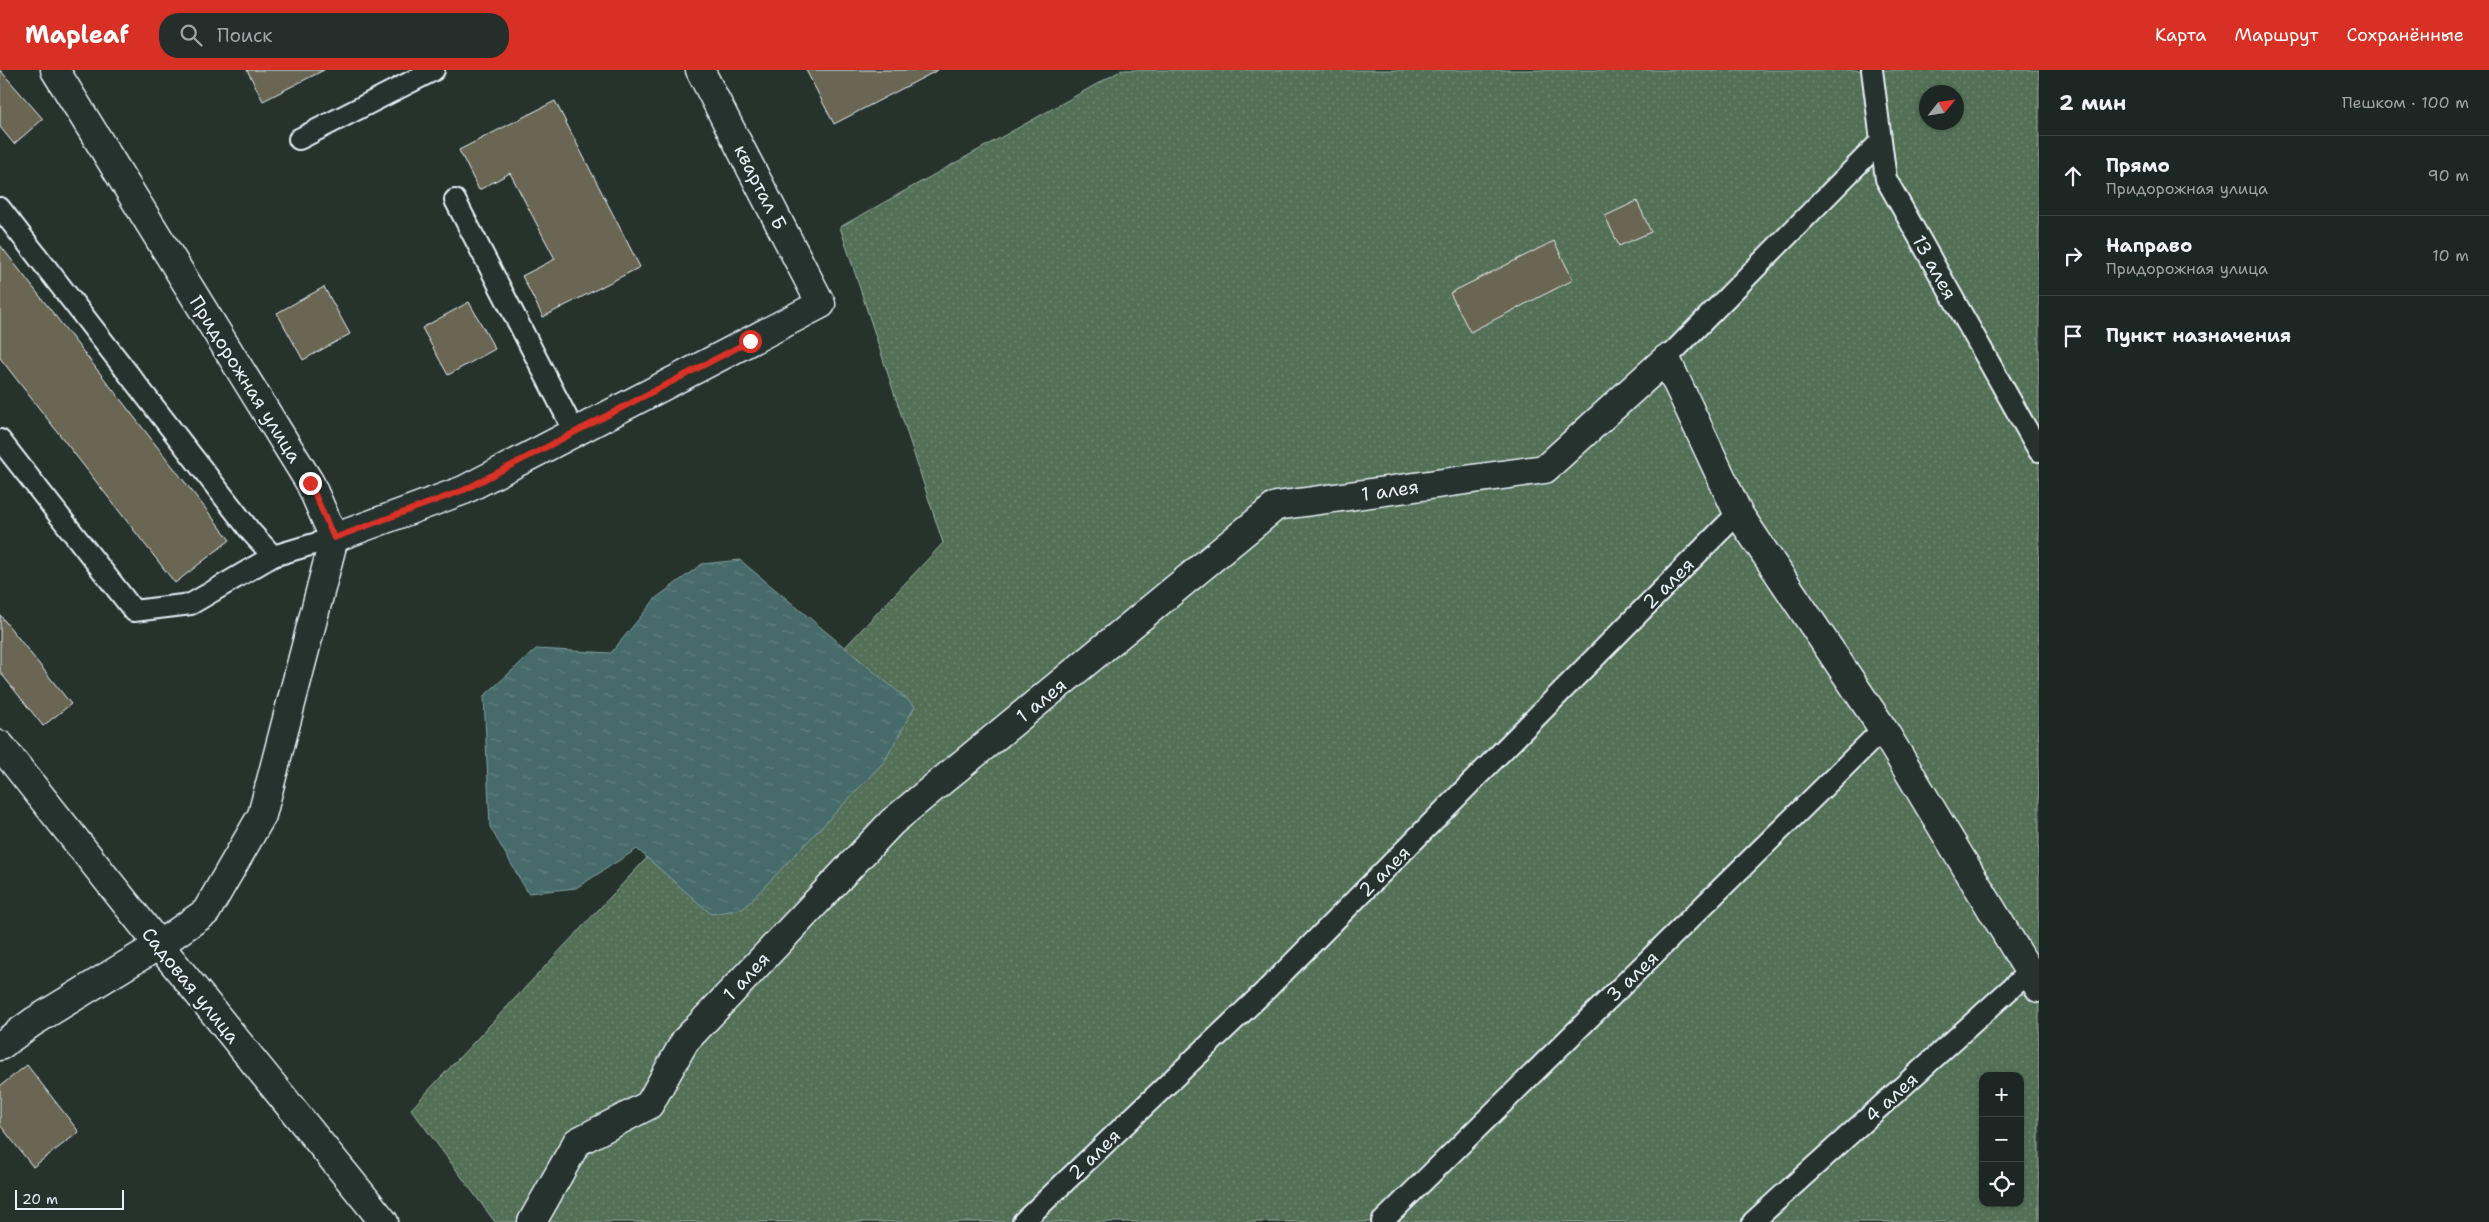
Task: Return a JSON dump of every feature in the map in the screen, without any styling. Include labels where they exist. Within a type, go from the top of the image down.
[{"type":"street","name":"Придорожная улица","points":[[54,70],[310,483],[334,538]]},
{"type":"street","name":"квартал Б","points":[[575,433],[821,304],[700,70]]},
{"type":"street","points":[[1666,359],[1738,513],[1883,729],[2034,980]]},
{"type":"street","name":"1 алея","points":[[532,1222],[577,1142],[649,1105],[685,1041],[892,822],[1276,506],[1545,469],[1666,359]]},
{"type":"street","points":[[0,1046],[33,1022],[159,945],[206,912],[262,815],[334,538],[464,490],[575,433]]},
{"type":"street","name":"Садовая улица","points":[[0,746],[384,1222]]},
{"type":"lane","points":[[300,140],[434,70]]},
{"type":"lane","name":"13 алея","points":[[1872,70],[1886,179],[2039,451]]},
{"type":"lane","points":[[1666,359],[1881,141]]},
{"type":"lane","points":[[455,200],[575,433]]},
{"type":"lane","points":[[0,208],[251,532],[274,556]]},
{"type":"lane","points":[[0,440],[134,611],[191,604],[274,556],[334,538]]},
{"type":"lane","name":"2 алея","points":[[1022,1222],[1264,992],[1738,513]]},
{"type":"lane","name":"3 алея","points":[[1382,1222],[1883,729]]},
{"type":"lane","name":"4 алея","points":[[1753,1222],[2034,980]]},
{"type":"green space","points":[[1122,70],[2039,70],[2039,1222],[495,1222],[411,1109],[943,543],[840,227]]},
{"type":"water","points":[[740,560],[915,706],[884,762],[743,909],[711,914],[637,849],[576,888],[528,893],[490,827],[484,696],[536,649],[611,653],[656,598],[702,564]]},
{"type":"building","points":[[0,70],[43,119],[14,144],[0,127]]},
{"type":"building","points":[[247,70],[324,70],[263,101]]},
{"type":"building","points":[[806,70],[938,70],[834,124]]},
{"type":"building","points":[[555,101],[640,267],[543,317],[522,276],[555,259],[510,173],[479,190],[459,150]]},
{"type":"building","points":[[1637,201],[1651,232],[1619,246],[1605,216]]},
{"type":"building","points":[[1554,241],[1573,280],[1470,332],[1450,293]]},
{"type":"building","points":[[0,245],[230,540],[175,583],[0,358]]},
{"type":"building","points":[[324,287],[350,334],[303,360],[277,313]]},
{"type":"building","points":[[469,302],[495,349],[448,375],[422,328]]},
{"type":"building","points":[[0,615],[71,704],[43,726],[0,672]]},
{"type":"building","points":[[27,1065],[79,1132],[33,1167],[0,1125],[0,1086]]},
{"type":"route","points":[[310,483],[334,538],[464,490],[750,341]]}]
